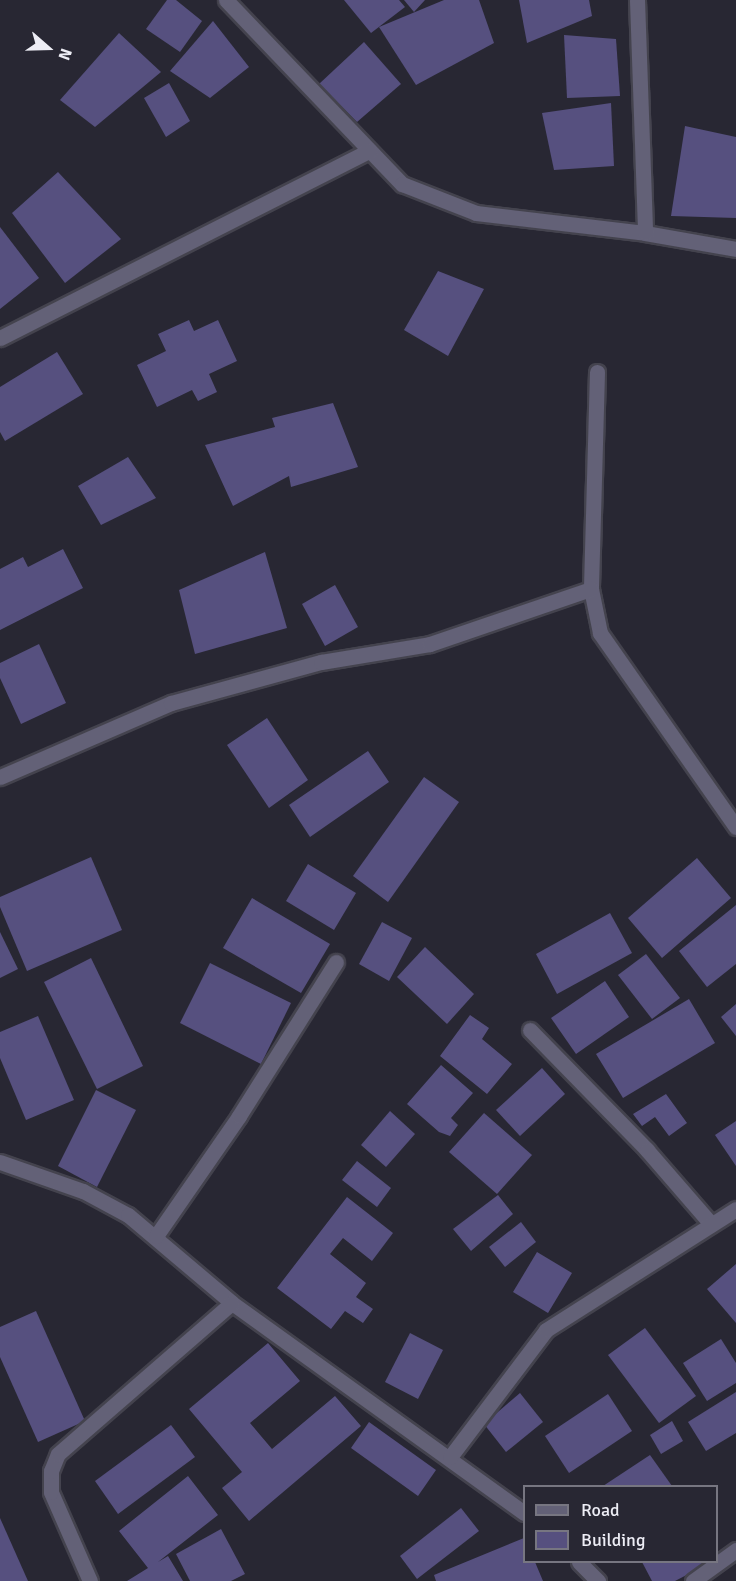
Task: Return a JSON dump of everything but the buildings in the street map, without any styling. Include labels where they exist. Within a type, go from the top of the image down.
[{"type":"street","points":[[226,0],[402,184],[476,213],[645,233],[736,249]]},
{"type":"street","points":[[638,0],[645,233]]},
{"type":"street","points":[[0,338],[369,151]]},
{"type":"street","points":[[597,372],[591,589],[600,633],[736,827]]},
{"type":"street","points":[[0,777],[171,703],[321,662],[430,644],[591,589]]},
{"type":"street","points":[[156,1236],[239,1116],[336,962]]},
{"type":"street","points":[[530,1030],[646,1150],[711,1224]]},
{"type":"street","points":[[0,1162],[83,1191],[156,1236],[232,1304],[450,1457],[523,1512]]},
{"type":"street","points":[[450,1457],[546,1330],[736,1209]]},
{"type":"street","points":[[90,1581],[51,1491],[51,1470],[58,1454],[232,1304]]},
{"type":"street","points":[[693,1581],[736,1550]]},
{"type":"street","points":[[580,1563],[598,1581]]}]
